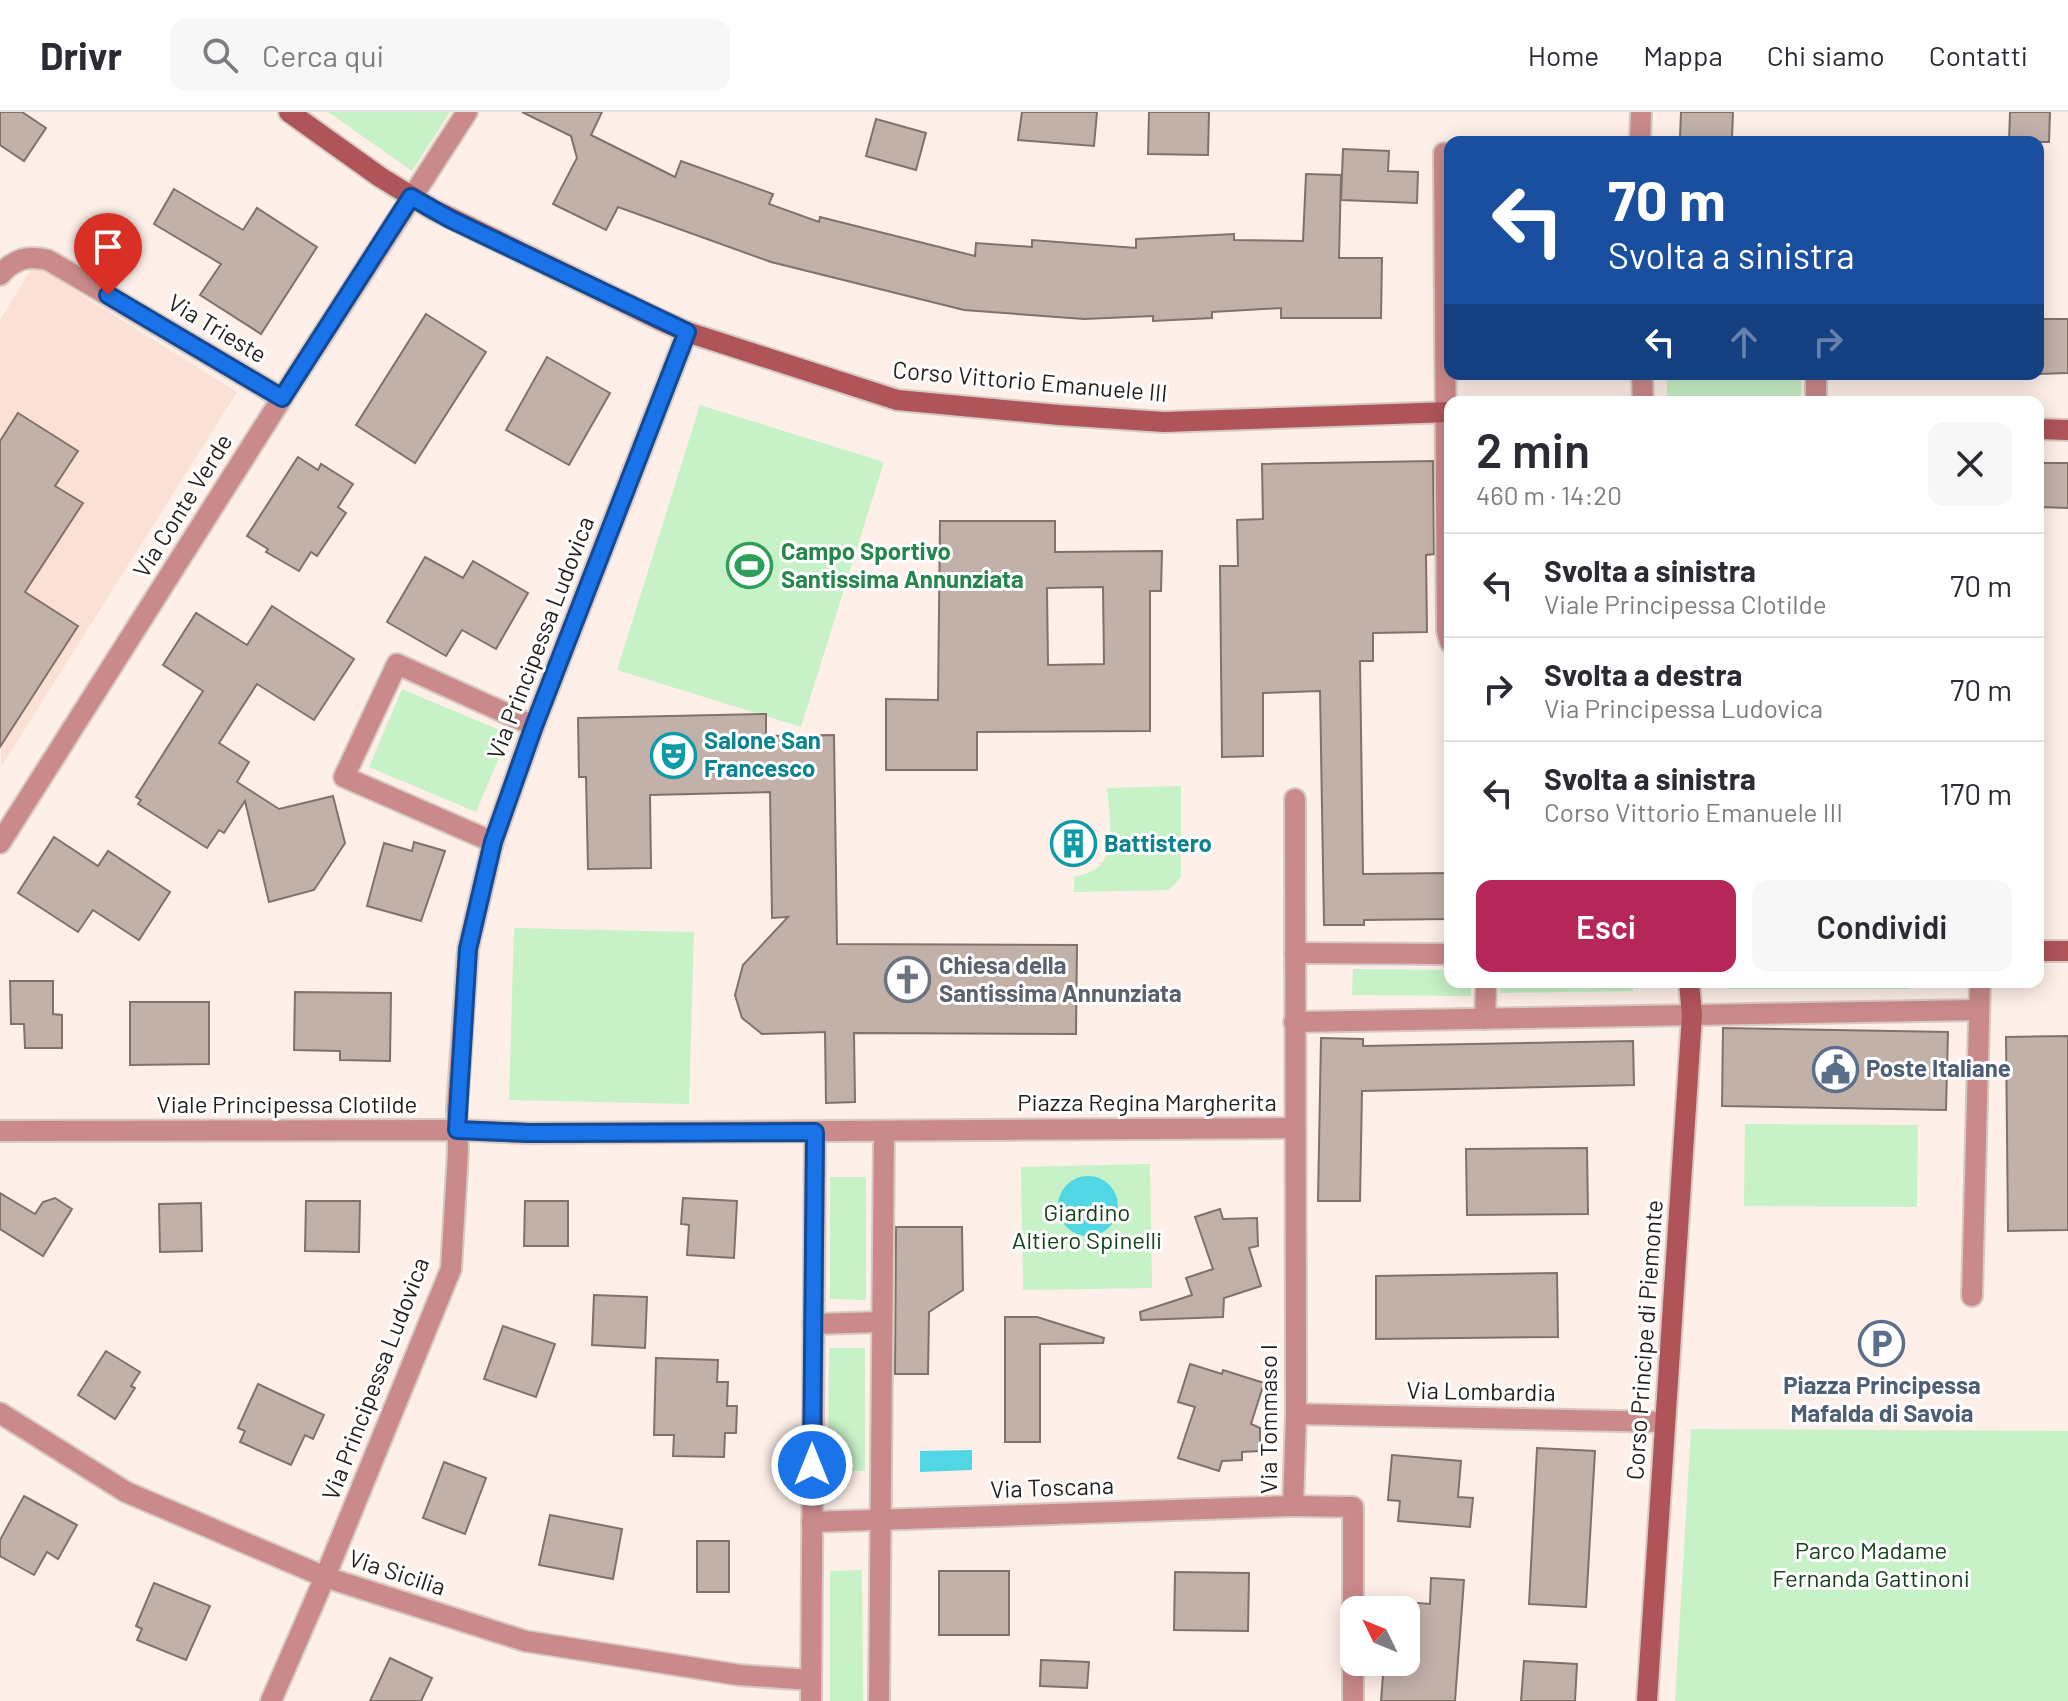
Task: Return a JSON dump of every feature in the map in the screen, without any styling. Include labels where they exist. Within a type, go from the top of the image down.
[{"type":"street","name":"Corso Vittorio Emanuele III","points":[[289,112],[411,197],[450,219],[687,332],[897,400],[1164,422],[1444,412]]},
{"type":"street","name":"Via Conte Verde","points":[[0,843],[467,112]]},
{"type":"street","points":[[1640,136],[1641,112]]},
{"type":"street","name":"Via Trieste","points":[[0,275],[13,262],[27,257],[48,260],[282,398]]},
{"type":"street","name":"Via Principessa Ludovica","points":[[271,1701],[451,1269],[468,949],[493,842],[534,726],[687,332]]},
{"type":"street","points":[[2044,429],[2068,430]]},
{"type":"street","points":[[493,842],[344,777],[397,664],[534,726]]},
{"type":"street","name":"Piazza Regina Margherita","points":[[815,1132],[1294,1128],[1295,799]]},
{"type":"street","points":[[2044,951],[2068,951]]},
{"type":"street","points":[[1295,953],[1444,954]]},
{"type":"street","points":[[1485,1019],[1486,988]]},
{"type":"street","name":"Corso Principe di Piemonte","points":[[1647,1701],[1692,1015],[1690,988]]},
{"type":"street","points":[[1972,1296],[1980,988]]},
{"type":"street","points":[[1294,1022],[1979,1010]]},
{"type":"street","name":"Via Tommaso I","points":[[1294,1128],[1296,1414],[1293,1506],[1353,1507],[1353,1701]]},
{"type":"street","name":"Viale Principessa Clotilde","points":[[0,1131],[815,1132]]},
{"type":"street","points":[[811,1701],[815,1132]]},
{"type":"street","points":[[879,1701],[884,1132]]},
{"type":"street","points":[[813,1324],[882,1322]]},
{"type":"street","name":"Via Sicilia","points":[[0,1413],[126,1492],[325,1577],[525,1641],[739,1675],[811,1680]]},
{"type":"street","name":"Via Lombardia","points":[[1296,1414],[1665,1422]]},
{"type":"street","name":"Via Toscana","points":[[812,1522],[1293,1506]]},
{"type":"shaded area","points":[[34,265],[237,392],[1,767],[0,320]]},
{"type":"green space","points":[[328,112],[450,112],[412,171]]},
{"type":"green space","points":[[1667,380],[1801,380],[1801,396],[1667,396]]},
{"type":"green space","name":"Campo Sportivo Santissima Annunziata","points":[[700,405],[884,462],[801,727],[617,670]]},
{"type":"green space","points":[[402,689],[509,734],[476,812],[369,767]]},
{"type":"green space","points":[[1181,786],[1181,877],[1169,890],[1074,892],[1074,877],[1092,871],[1106,856],[1110,834],[1107,788]]},
{"type":"green space","points":[[514,928],[694,932],[689,1104],[509,1100]]},
{"type":"green space","points":[[1353,969],[1444,970],[1444,988],[1471,988],[1471,996],[1352,995]]},
{"type":"green space","points":[[1500,988],[1633,988],[1633,991],[1500,993]]},
{"type":"green space","points":[[1728,988],[1910,988],[1910,989]]},
{"type":"green space","points":[[1745,1124],[1918,1125],[1917,1207],[1744,1206]]},
{"type":"green space","name":"Giardino Altiero Spinelli","points":[[1150,1164],[1152,1288],[1023,1290],[1021,1167]]},
{"type":"green space","points":[[830,1177],[866,1177],[866,1300],[830,1299]]},
{"type":"green space","points":[[829,1348],[865,1348],[865,1471],[828,1471]]},
{"type":"green space","name":"Parco Madame Fernanda Gattinoni","points":[[1691,1429],[2068,1431],[2068,1701],[1675,1701]]},
{"type":"green space","points":[[862,1570],[863,1701],[830,1701],[830,1571]]},
{"type":"water","points":[[1088,1176],[1109,1185],[1118,1206],[1109,1227],[1088,1236],[1067,1227],[1058,1206],[1067,1185]]},
{"type":"water","points":[[972,1450],[972,1470],[920,1472],[920,1451]]},
{"type":"building","points":[[0,112],[22,112],[46,128],[24,161],[0,145]]},
{"type":"building","points":[[522,112],[602,112],[591,135],[675,177],[681,161],[773,194],[769,204],[819,222],[820,217],[975,256],[976,243],[1032,247],[1032,240],[1136,248],[1136,239],[1234,234],[1234,240],[1303,241],[1306,174],[1341,175],[1339,258],[1382,258],[1381,318],[1281,318],[1281,308],[1212,312],[1212,318],[1153,321],[1153,316],[1084,319],[964,310],[771,262],[618,207],[606,230],[553,204],[577,158],[571,136]]},
{"type":"building","points":[[1022,112],[1097,112],[1094,146],[1018,140]]},
{"type":"building","points":[[1149,112],[1209,112],[1208,155],[1148,154]]},
{"type":"building","points":[[1681,112],[1733,112],[1732,136],[1680,136]]},
{"type":"building","points":[[2010,112],[2050,112],[2049,142],[2044,142],[2044,136],[2009,136]]},
{"type":"building","points":[[876,119],[926,133],[916,170],[866,156]]},
{"type":"building","points":[[1343,149],[1389,151],[1388,171],[1418,172],[1417,203],[1341,200]]},
{"type":"building","points":[[174,189],[243,230],[257,208],[317,247],[261,334],[200,295],[221,264],[154,224]]},
{"type":"building","points":[[426,314],[486,352],[415,463],[356,425]]},
{"type":"building","points":[[2044,319],[2068,319],[2068,373],[2044,374]]},
{"type":"building","points":[[547,357],[610,393],[569,465],[506,430]]},
{"type":"building","points":[[18,413],[78,451],[55,486],[83,503],[25,592],[78,626],[0,747],[0,441]]},
{"type":"building","points":[[298,457],[318,470],[321,464],[353,484],[338,507],[346,513],[317,556],[311,552],[299,571],[266,552],[268,549],[247,536]]},
{"type":"building","points":[[1433,461],[1434,554],[1426,555],[1427,632],[1373,633],[1373,661],[1360,661],[1363,874],[1444,873],[1444,919],[1364,920],[1364,925],[1324,925],[1320,691],[1263,693],[1263,756],[1222,757],[1220,566],[1238,566],[1237,520],[1263,519],[1262,464]]},
{"type":"building","points":[[2044,463],[2068,463],[2068,508],[2044,507]]},
{"type":"building","points":[[940,521],[1055,521],[1055,552],[1162,551],[1161,591],[1150,591],[1150,731],[977,732],[977,770],[886,770],[886,699],[938,700]],"holes":[[[1103,587],[1104,664],[1048,665],[1047,588]]]},
{"type":"building","points":[[425,557],[463,578],[473,561],[528,593],[496,649],[462,630],[446,656],[387,622]]},
{"type":"building","points":[[272,606],[354,659],[314,720],[257,684],[219,743],[249,762],[237,782],[279,809],[333,796],[345,843],[314,890],[269,902],[245,801],[224,833],[219,830],[207,848],[138,804],[141,800],[136,797],[203,691],[163,665],[196,613],[247,645]]},
{"type":"building","points":[[766,714],[766,736],[834,735],[837,944],[1077,945],[1076,1034],[854,1033],[855,1102],[826,1103],[825,1032],[762,1034],[742,1018],[735,995],[743,965],[788,917],[772,918],[770,792],[650,795],[651,868],[588,869],[586,777],[579,777],[578,718]]},
{"type":"building","name":"Battistero","points":[[1073,827],[1086,833],[1092,846],[1086,859],[1073,865],[1060,859],[1054,846],[1060,833]]},
{"type":"building","points":[[54,837],[98,866],[108,851],[170,892],[139,940],[93,910],[78,932],[18,893]]},
{"type":"building","points":[[414,842],[445,851],[421,921],[367,906],[384,843],[412,851]]},
{"type":"building","points":[[10,981],[53,981],[53,1014],[62,1015],[62,1048],[25,1048],[24,1024],[11,1024]]},
{"type":"building","points":[[295,992],[391,993],[390,1061],[340,1060],[340,1051],[294,1050]]},
{"type":"building","points":[[130,1002],[209,1002],[209,1064],[130,1065]]},
{"type":"building","name":"Poste Italiane","points":[[1723,1028],[1948,1032],[1946,1110],[1722,1106]]},
{"type":"building","points":[[2068,1036],[2068,1230],[2008,1231],[2006,1037]]},
{"type":"building","points":[[1321,1038],[1363,1039],[1363,1046],[1633,1041],[1634,1085],[1362,1091],[1360,1201],[1318,1201]]},
{"type":"building","points":[[1587,1148],[1588,1214],[1467,1215],[1466,1149]]},
{"type":"building","points":[[0,1193],[35,1214],[43,1202],[55,1198],[72,1209],[43,1256],[0,1229]]},
{"type":"building","points":[[683,1198],[737,1201],[734,1258],[687,1255],[689,1225],[681,1224]]},
{"type":"building","points":[[306,1201],[360,1201],[359,1252],[305,1251]]},
{"type":"building","points":[[525,1201],[568,1201],[568,1246],[524,1246]]},
{"type":"building","points":[[201,1203],[202,1251],[160,1252],[159,1204]]},
{"type":"building","points":[[1220,1209],[1223,1219],[1257,1218],[1258,1246],[1249,1248],[1261,1286],[1224,1298],[1223,1317],[1141,1320],[1140,1312],[1192,1295],[1186,1278],[1213,1269],[1195,1217]]},
{"type":"building","points":[[896,1227],[962,1227],[963,1290],[929,1312],[928,1374],[895,1374]]},
{"type":"building","points":[[1557,1273],[1558,1337],[1376,1339],[1376,1276]]},
{"type":"building","points":[[594,1295],[647,1297],[645,1348],[592,1345]]},
{"type":"building","points":[[1005,1317],[1037,1317],[1104,1338],[1103,1343],[1040,1344],[1040,1442],[1005,1442]]},
{"type":"building","points":[[503,1326],[555,1344],[536,1397],[484,1379]]},
{"type":"building","points":[[106,1351],[140,1372],[131,1386],[135,1388],[115,1419],[78,1395]]},
{"type":"building","points":[[656,1358],[718,1360],[717,1382],[728,1382],[727,1406],[737,1406],[736,1433],[725,1433],[724,1457],[673,1456],[674,1435],[654,1435]]},
{"type":"building","points":[[1190,1364],[1264,1383],[1251,1424],[1260,1428],[1260,1451],[1242,1452],[1242,1460],[1222,1461],[1219,1471],[1178,1458],[1195,1407],[1178,1402]]},
{"type":"building","points":[[258,1384],[324,1415],[313,1439],[305,1435],[291,1465],[240,1442],[245,1431],[238,1428]]},
{"type":"building","points":[[1537,1448],[1595,1451],[1586,1607],[1529,1604]]},
{"type":"building","points":[[1392,1455],[1461,1461],[1458,1497],[1473,1498],[1470,1527],[1398,1521],[1400,1501],[1388,1500]]},
{"type":"building","points":[[444,1462],[486,1478],[465,1534],[423,1518]]},
{"type":"building","points":[[24,1496],[77,1525],[58,1559],[47,1552],[34,1575],[0,1556],[0,1540]]},
{"type":"building","points":[[550,1515],[622,1529],[613,1579],[539,1565]]},
{"type":"building","points":[[697,1541],[729,1541],[729,1592],[697,1592]]},
{"type":"building","points":[[939,1571],[1009,1571],[1009,1635],[939,1635]]},
{"type":"building","points":[[1175,1572],[1249,1573],[1248,1631],[1174,1630]]},
{"type":"building","points":[[1431,1578],[1464,1580],[1455,1701],[1381,1701],[1383,1676],[1420,1676],[1420,1603],[1430,1604]]},
{"type":"building","points":[[154,1583],[210,1606],[186,1660],[137,1640],[142,1629],[136,1626]]},
{"type":"building","points":[[390,1658],[432,1678],[421,1701],[370,1701]]},
{"type":"building","points":[[1041,1660],[1089,1662],[1087,1688],[1040,1686]]},
{"type":"building","points":[[1524,1661],[1577,1664],[1575,1701],[1521,1701]]},
{"type":"place","name":"Campo Sportivo Santissima Annunziata","points":[[750,566]]},
{"type":"place","name":"Salone San Francesco","points":[[673,755]]},
{"type":"place","name":"Battistero","points":[[1073,844]]},
{"type":"place","name":"Chiesa della Santissima Annunziata","points":[[908,980]]},
{"type":"place","name":"Poste Italiane","points":[[1835,1069]]},
{"type":"place","name":"Piazza Principessa Mafalda di Savoia","points":[[1882,1344]]},
{"type":"route","points":[[108,295],[282,398],[411,197],[450,219],[687,332],[534,726],[493,842],[468,949],[457,1130],[529,1133],[815,1132],[812,1465]]}]
